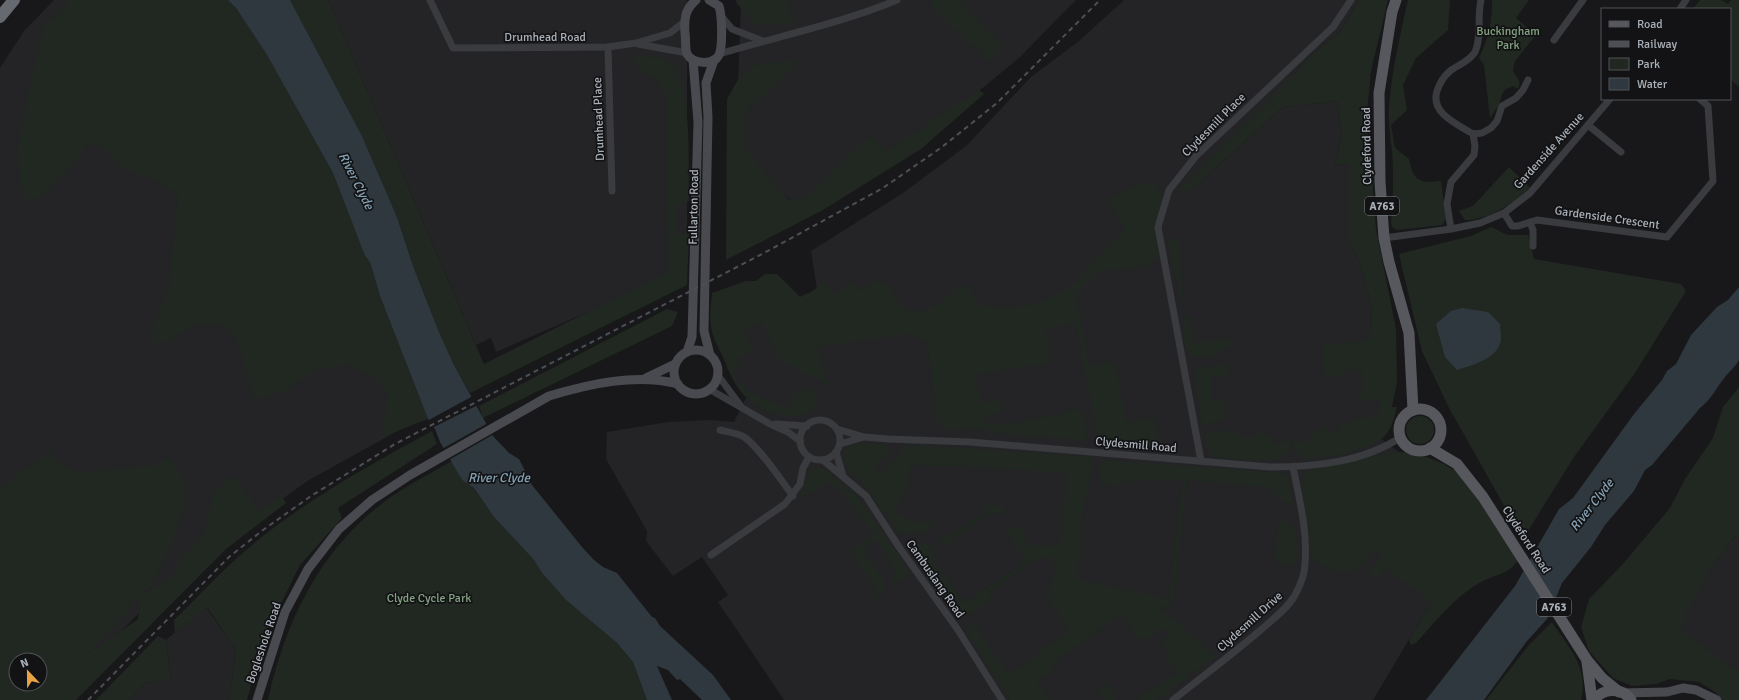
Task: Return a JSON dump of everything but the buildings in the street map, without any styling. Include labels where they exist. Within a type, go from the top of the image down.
[{"type":"highway","points":[[0,17],[14,0]]},
{"type":"main road","name":"Clydeford Road","points":[[1396,0],[1392,12],[1379,93],[1380,182],[1384,238],[1389,262],[1409,333],[1413,410]]},
{"type":"main road","points":[[1420,409],[1433,413],[1440,424],[1439,438],[1430,448],[1416,450],[1410,448],[1404,443],[1401,437],[1400,424],[1407,413],[1413,410],[1420,409]]},
{"type":"main road","name":"Clydeford Road","points":[[1430,448],[1457,464],[1483,497],[1587,660],[1602,678],[1624,695]]},
{"type":"main road","name":"Clydeford Road","points":[[1587,660],[1593,700]]},
{"type":"main road","points":[[1593,700],[1600,694],[1608,691],[1624,695]]},
{"type":"street","name":"Drumhead Road","points":[[430,0],[453,48],[608,47],[636,43]]},
{"type":"street","points":[[636,43],[670,33],[684,22],[689,3],[696,0]]},
{"type":"street","points":[[709,0],[718,3]]},
{"type":"street","points":[[636,43],[690,57],[702,63],[763,41],[850,18],[897,0]]},
{"type":"street","name":"Clydesmill Place","points":[[1201,462],[1158,227],[1169,190],[1196,156],[1333,27],[1351,0]]},
{"type":"street","points":[[1481,0],[1478,10],[1479,32],[1475,52],[1464,63],[1451,70],[1440,80],[1436,96],[1437,107],[1444,115],[1473,134],[1482,133],[1491,128],[1497,121],[1502,106],[1516,98],[1523,90],[1528,80]]},
{"type":"street","points":[[1554,40],[1583,0]]},
{"type":"street","name":"Fullarton Road","points":[[710,356],[704,331],[708,117],[706,83],[716,57],[722,17],[718,3]]},
{"type":"street","points":[[722,17],[732,29],[763,41]]},
{"type":"street","name":"Fullarton Road","points":[[684,22],[698,122],[692,337],[688,352]]},
{"type":"street","name":"Drumhead Place","points":[[608,47],[612,191]]},
{"type":"street","name":"Gardenside Avenue","points":[[1384,238],[1451,229],[1480,223],[1504,213],[1530,193],[1609,100]]},
{"type":"street","name":"Gardenside Crescent","points":[[1504,213],[1512,226],[1518,226],[1537,220],[1667,238],[1713,181],[1708,106],[1701,100]]},
{"type":"street","points":[[1588,125],[1621,152]]},
{"type":"street","points":[[1451,229],[1447,204],[1451,182],[1474,155],[1475,146],[1473,134]]},
{"type":"street","points":[[1530,222],[1533,230],[1533,246]]},
{"type":"street","points":[[699,350],[710,356],[717,367],[716,380],[709,389],[697,394],[684,390],[675,378],[678,359],[688,352],[699,350]]},
{"type":"street","points":[[640,380],[676,364]]},
{"type":"street","points":[[717,374],[742,408]]},
{"type":"street","points":[[640,380],[662,380],[678,384]]},
{"type":"street","name":"Bogleshole Road","points":[[257,700],[285,612],[308,569],[339,529],[372,500],[410,475],[549,396],[568,390],[605,383],[640,380]]},
{"type":"street","points":[[709,389],[770,424],[788,432],[800,441]]},
{"type":"street","points":[[823,421],[833,425],[837,429],[840,444],[832,456],[823,460],[809,457],[801,447],[800,441],[801,435],[807,426],[812,422],[823,421]]},
{"type":"street","points":[[770,424],[807,426]]},
{"type":"street","name":"Clydesmill Road","points":[[837,429],[864,437],[970,442],[1232,465],[1293,467],[1337,461],[1372,453],[1401,437]]},
{"type":"street","points":[[720,430],[735,433],[744,438],[754,447],[792,496]]},
{"type":"street","name":"Clydesmill Road","points":[[840,444],[864,437]]},
{"type":"street","points":[[836,452],[843,476]]},
{"type":"street","points":[[711,555],[785,504],[800,484],[803,468],[809,457]]},
{"type":"street","name":"Cambuslang Road","points":[[823,460],[866,496],[899,547],[958,630],[1002,700]]},
{"type":"street","name":"Clydesmill Drive","points":[[1173,700],[1250,640],[1277,616],[1295,596],[1303,577],[1306,564],[1301,509],[1293,467]]},
{"type":"street","points":[[1624,695],[1667,692],[1683,688],[1696,690],[1717,700]]},
{"type":"street","points":[[1656,700],[1667,692]]},
{"type":"shaded area","points":[[54,0],[219,0],[423,417],[309,480],[182,570],[52,700],[0,700],[0,68],[24,31]]},
{"type":"shaded area","points":[[328,0],[687,0],[687,269],[496,352],[491,338],[476,345]]},
{"type":"shaded area","points":[[741,0],[1076,0],[1020,57],[922,138],[804,214],[736,147]]},
{"type":"shaded area","points":[[1124,0],[1359,0],[1341,31],[1310,56],[1191,190],[1283,107],[1337,101],[1342,134],[1335,165],[1349,164],[1349,238],[1362,270],[1372,308],[1371,331],[1381,344],[1381,439],[1413,462],[1495,536],[1426,611],[1373,700],[784,700],[718,602],[728,595],[702,557],[673,576],[646,541],[647,531],[606,459],[607,432],[668,422],[710,420],[734,422],[746,398],[727,368],[739,325],[817,289],[811,251],[903,193],[966,146],[1031,77],[1079,41]]},
{"type":"shaded area","points":[[1739,531],[1739,694],[1668,623]]},
{"type":"shaded area","points":[[206,607],[236,650],[229,700],[129,700],[145,683],[171,679],[166,640]]},
{"type":"green space","points":[[69,0],[228,0],[236,8],[267,55],[333,173],[365,256],[370,262],[380,296],[428,419],[382,437],[380,432],[384,425],[388,394],[376,378],[348,364],[314,371],[287,390],[254,399],[237,339],[222,324],[193,325],[171,340],[153,343],[152,329],[169,288],[178,194],[150,178],[120,168],[107,148],[88,144],[69,169],[40,198],[27,200],[20,183],[17,150],[43,27],[62,10]]},
{"type":"green space","points":[[290,0],[328,0],[484,364],[669,271],[667,95],[654,77],[640,69],[632,58],[634,55],[668,61],[676,70],[682,84],[688,125],[689,201],[676,206],[676,234],[689,234],[687,285],[470,393],[454,365],[439,332],[413,266],[397,217],[362,136]]},
{"type":"green space","points":[[735,0],[787,0],[794,23],[757,25]]},
{"type":"green space","points":[[930,0],[959,0],[1004,46],[989,61],[933,8]]},
{"type":"green space","points":[[1359,0],[1388,0],[1371,71],[1366,123],[1370,149],[1376,229],[1396,329],[1397,382],[1392,407],[1397,407],[1389,430],[1383,438],[1374,444],[1363,449],[1338,455],[1304,460],[1301,455],[1294,450],[1293,441],[1299,440],[1302,444],[1311,439],[1309,434],[1327,428],[1327,433],[1340,430],[1339,426],[1380,413],[1380,399],[1359,402],[1357,393],[1363,393],[1361,369],[1343,370],[1343,376],[1325,377],[1323,345],[1364,341],[1371,331],[1372,308],[1362,270],[1349,238],[1349,164],[1335,165],[1342,134],[1337,101],[1283,107],[1191,190],[1179,189],[1295,73],[1310,56],[1341,31]]},
{"type":"green space","points":[[1408,0],[1450,0],[1448,30],[1416,58],[1403,85],[1407,110],[1391,125],[1395,148],[1409,159],[1416,177],[1427,182],[1441,181],[1446,219],[1442,225],[1398,230],[1392,227],[1391,222],[1393,169],[1389,106],[1394,66]]},
{"type":"green space","name":"Buckingham Park","points":[[1492,0],[1529,0],[1516,18],[1536,35],[1515,61],[1513,71],[1519,80],[1519,87],[1517,89],[1514,86],[1506,89],[1502,94],[1499,105],[1490,118],[1484,65],[1479,58],[1489,30]]},
{"type":"green space","points":[[1700,0],[1721,0],[1728,4],[1731,0],[1739,0],[1739,87],[1731,80],[1731,8],[1694,8]]},
{"type":"green space","points":[[801,61],[743,114],[743,147],[789,200],[804,199],[870,136],[886,151],[979,90],[984,94],[921,149],[823,210],[726,260],[727,99],[740,76],[760,63]]},
{"type":"green space","points":[[1509,167],[1530,188],[1508,205],[1492,214],[1465,220],[1459,211],[1473,206]]},
{"type":"green space","points":[[1140,183],[1157,184],[1163,199],[1157,228],[1159,257],[1150,265],[1097,272],[1080,289],[1074,304],[1078,305],[1090,366],[1115,362],[1126,423],[1155,418],[1159,446],[1098,442],[1076,323],[1045,329],[1051,363],[976,375],[980,403],[1001,400],[1003,412],[983,416],[986,424],[1033,420],[1078,408],[1085,423],[1085,440],[1002,434],[976,428],[945,430],[937,421],[927,340],[909,334],[818,347],[829,389],[819,379],[805,375],[805,373],[779,360],[761,322],[744,329],[753,350],[737,358],[740,363],[734,371],[736,379],[741,385],[755,395],[788,408],[798,388],[812,391],[816,399],[814,409],[805,413],[796,416],[776,414],[757,406],[742,393],[733,380],[714,338],[710,318],[712,293],[746,281],[756,281],[765,274],[777,274],[800,297],[811,292],[825,282],[835,294],[854,281],[859,291],[872,283],[880,281],[890,288],[904,310],[914,312],[927,309],[948,298],[955,289],[967,284],[974,298],[984,306],[1008,308],[1034,304],[1062,292],[1077,281],[1096,259],[1124,231],[1123,225],[1108,200]]},
{"type":"green space","points":[[1491,227],[1507,235],[1528,235],[1534,259],[1681,284],[1686,291],[1635,373],[1574,457],[1523,539],[1449,408],[1422,351],[1399,254],[1471,236]]},
{"type":"green space","points":[[1178,237],[1183,296],[1180,298],[1167,240]]},
{"type":"green space","points":[[667,309],[678,312],[672,326],[483,418],[479,406]]},
{"type":"green space","points":[[1189,316],[1193,342],[1231,339],[1235,343],[1217,354],[1210,356],[1203,357],[1191,354],[1186,348],[1183,333],[1183,317]]},
{"type":"green space","points":[[1221,364],[1228,366],[1229,375],[1211,376],[1212,400],[1224,400],[1225,416],[1222,421],[1203,425],[1194,371],[1200,368]]},
{"type":"green space","points":[[1739,387],[1739,538],[1735,536],[1706,574],[1700,591],[1684,615],[1687,621],[1680,630],[1739,673],[1739,700],[1723,700],[1715,692],[1699,682],[1670,679],[1656,684],[1632,686],[1613,678],[1589,651],[1581,627],[1589,599],[1623,564],[1670,508],[1685,479],[1713,438],[1723,407]]},
{"type":"green space","points":[[1420,416],[1430,420],[1434,430],[1430,440],[1420,444],[1410,440],[1406,430],[1410,420]]},
{"type":"green space","points":[[1216,430],[1239,433],[1240,437],[1255,437],[1255,433],[1263,433],[1272,436],[1271,441],[1281,445],[1283,440],[1289,442],[1289,450],[1280,460],[1249,461],[1216,457],[1207,448],[1205,433]]},
{"type":"green space","points":[[432,431],[437,444],[338,508],[342,518],[300,565],[264,638],[247,700],[229,700],[236,650],[207,607],[175,633],[174,620],[236,558],[290,516],[360,471]]},
{"type":"green space","points":[[859,443],[887,444],[890,450],[889,453],[876,464],[878,476],[899,456],[904,446],[907,445],[1087,456],[1091,460],[1092,465],[1087,499],[1084,499],[1077,579],[1169,599],[1183,480],[1123,481],[1122,486],[1108,485],[1102,482],[1099,475],[1100,466],[1104,460],[1283,473],[1289,480],[1294,505],[1289,506],[1271,492],[1271,487],[1187,480],[1173,603],[1161,608],[1217,657],[1187,675],[1188,677],[1157,700],[1137,700],[1177,672],[1166,655],[1169,651],[1160,644],[1169,632],[1160,629],[1147,639],[1142,640],[1136,635],[1126,617],[1119,616],[1050,665],[1054,670],[1037,683],[1050,700],[1010,700],[967,632],[972,624],[978,622],[981,624],[976,627],[1009,675],[1070,629],[1046,596],[1051,592],[1049,587],[1054,583],[1052,577],[1058,573],[1050,558],[1040,557],[989,592],[991,598],[990,601],[964,619],[957,618],[916,560],[914,550],[917,544],[923,544],[928,546],[936,553],[934,564],[940,569],[965,603],[1026,561],[1003,527],[1025,529],[1025,545],[1061,546],[1067,473],[977,467],[910,465],[908,490],[904,491],[901,499],[897,501],[898,505],[894,508],[901,516],[905,518],[929,523],[930,520],[935,524],[928,530],[903,536],[897,531],[864,484],[845,466],[843,452],[851,445]]},
{"type":"green space","points":[[48,451],[74,473],[155,465],[170,457],[185,481],[186,499],[173,541],[152,584],[85,656],[138,619],[142,595],[171,578],[181,558],[204,535],[213,493],[233,475],[260,511],[282,496],[286,503],[226,549],[76,700],[0,700],[0,489]]},
{"type":"green space","points":[[1402,452],[1424,456],[1444,464],[1462,475],[1518,558],[1516,563],[1508,570],[1481,582],[1462,595],[1416,643],[1411,645],[1409,640],[1426,611],[1433,603],[1385,568],[1375,580],[1368,575],[1382,556],[1375,550],[1359,568],[1346,572],[1325,567],[1312,560],[1301,484],[1302,477],[1311,469],[1387,453]]},
{"type":"green space","name":"Clyde Cycle Park","points":[[452,461],[462,480],[474,488],[494,517],[534,560],[542,573],[566,600],[617,643],[633,662],[647,700],[268,700],[284,643],[295,616],[308,590],[323,566],[361,521],[384,502],[409,485]]},
{"type":"green space","points":[[813,467],[819,467],[826,471],[857,496],[909,570],[909,575],[892,585],[895,575],[892,568],[894,566],[876,540],[865,545],[868,549],[864,552],[880,576],[885,573],[883,582],[884,594],[875,601],[872,597],[878,592],[850,551],[874,534],[842,492],[827,482],[809,494],[799,497],[806,477],[810,469]]},
{"type":"green space","points":[[986,505],[1004,506],[1003,512],[994,516],[991,512],[951,540],[953,545],[944,545],[939,537],[942,534],[945,538],[984,512],[981,507]]},
{"type":"green space","points":[[1278,521],[1288,522],[1296,528],[1298,557],[1294,565],[1276,564]]},
{"type":"green space","points":[[1552,622],[1571,649],[1580,668],[1583,688],[1581,700],[1486,700],[1528,646]]},
{"type":"green space","points":[[158,636],[166,640],[171,680],[145,683],[129,700],[96,700]]},
{"type":"green space","points":[[1103,684],[1107,684],[1114,692],[1112,694],[1116,700],[1106,700],[1099,691],[1099,688]]},
{"type":"water","name":"River Clyde","points":[[228,0],[290,0],[362,136],[397,217],[413,266],[439,332],[454,365],[493,436],[509,453],[519,459],[532,485],[582,547],[603,567],[617,573],[660,626],[713,675],[731,700],[702,700],[680,679],[677,680],[668,670],[657,666],[672,700],[647,700],[633,662],[617,643],[566,600],[542,573],[534,560],[494,517],[474,488],[462,480],[440,442],[435,429],[428,419],[380,296],[370,262],[365,256],[333,173],[267,55],[236,8]]},
{"type":"water","name":"River Clyde","points":[[1739,287],[1739,360],[1713,394],[1652,465],[1645,470],[1634,491],[1605,525],[1591,547],[1562,583],[1547,619],[1527,641],[1484,700],[1426,700],[1515,586],[1559,509],[1573,498],[1634,414],[1662,380],[1667,371],[1676,364],[1691,335],[1717,307],[1728,300]]},
{"type":"water","points":[[1462,308],[1488,312],[1500,324],[1501,340],[1499,347],[1490,357],[1457,370],[1445,357],[1436,324],[1451,311]]},
{"type":"pier","points":[[473,396],[478,405],[432,428],[427,421]]},
{"type":"pier","points":[[488,423],[494,434],[449,460],[442,449]]},
{"type":"railway","points":[[88,700],[229,557],[263,530],[311,496],[395,444],[764,253],[883,188],[942,147],[997,103],[1100,0]]}]
